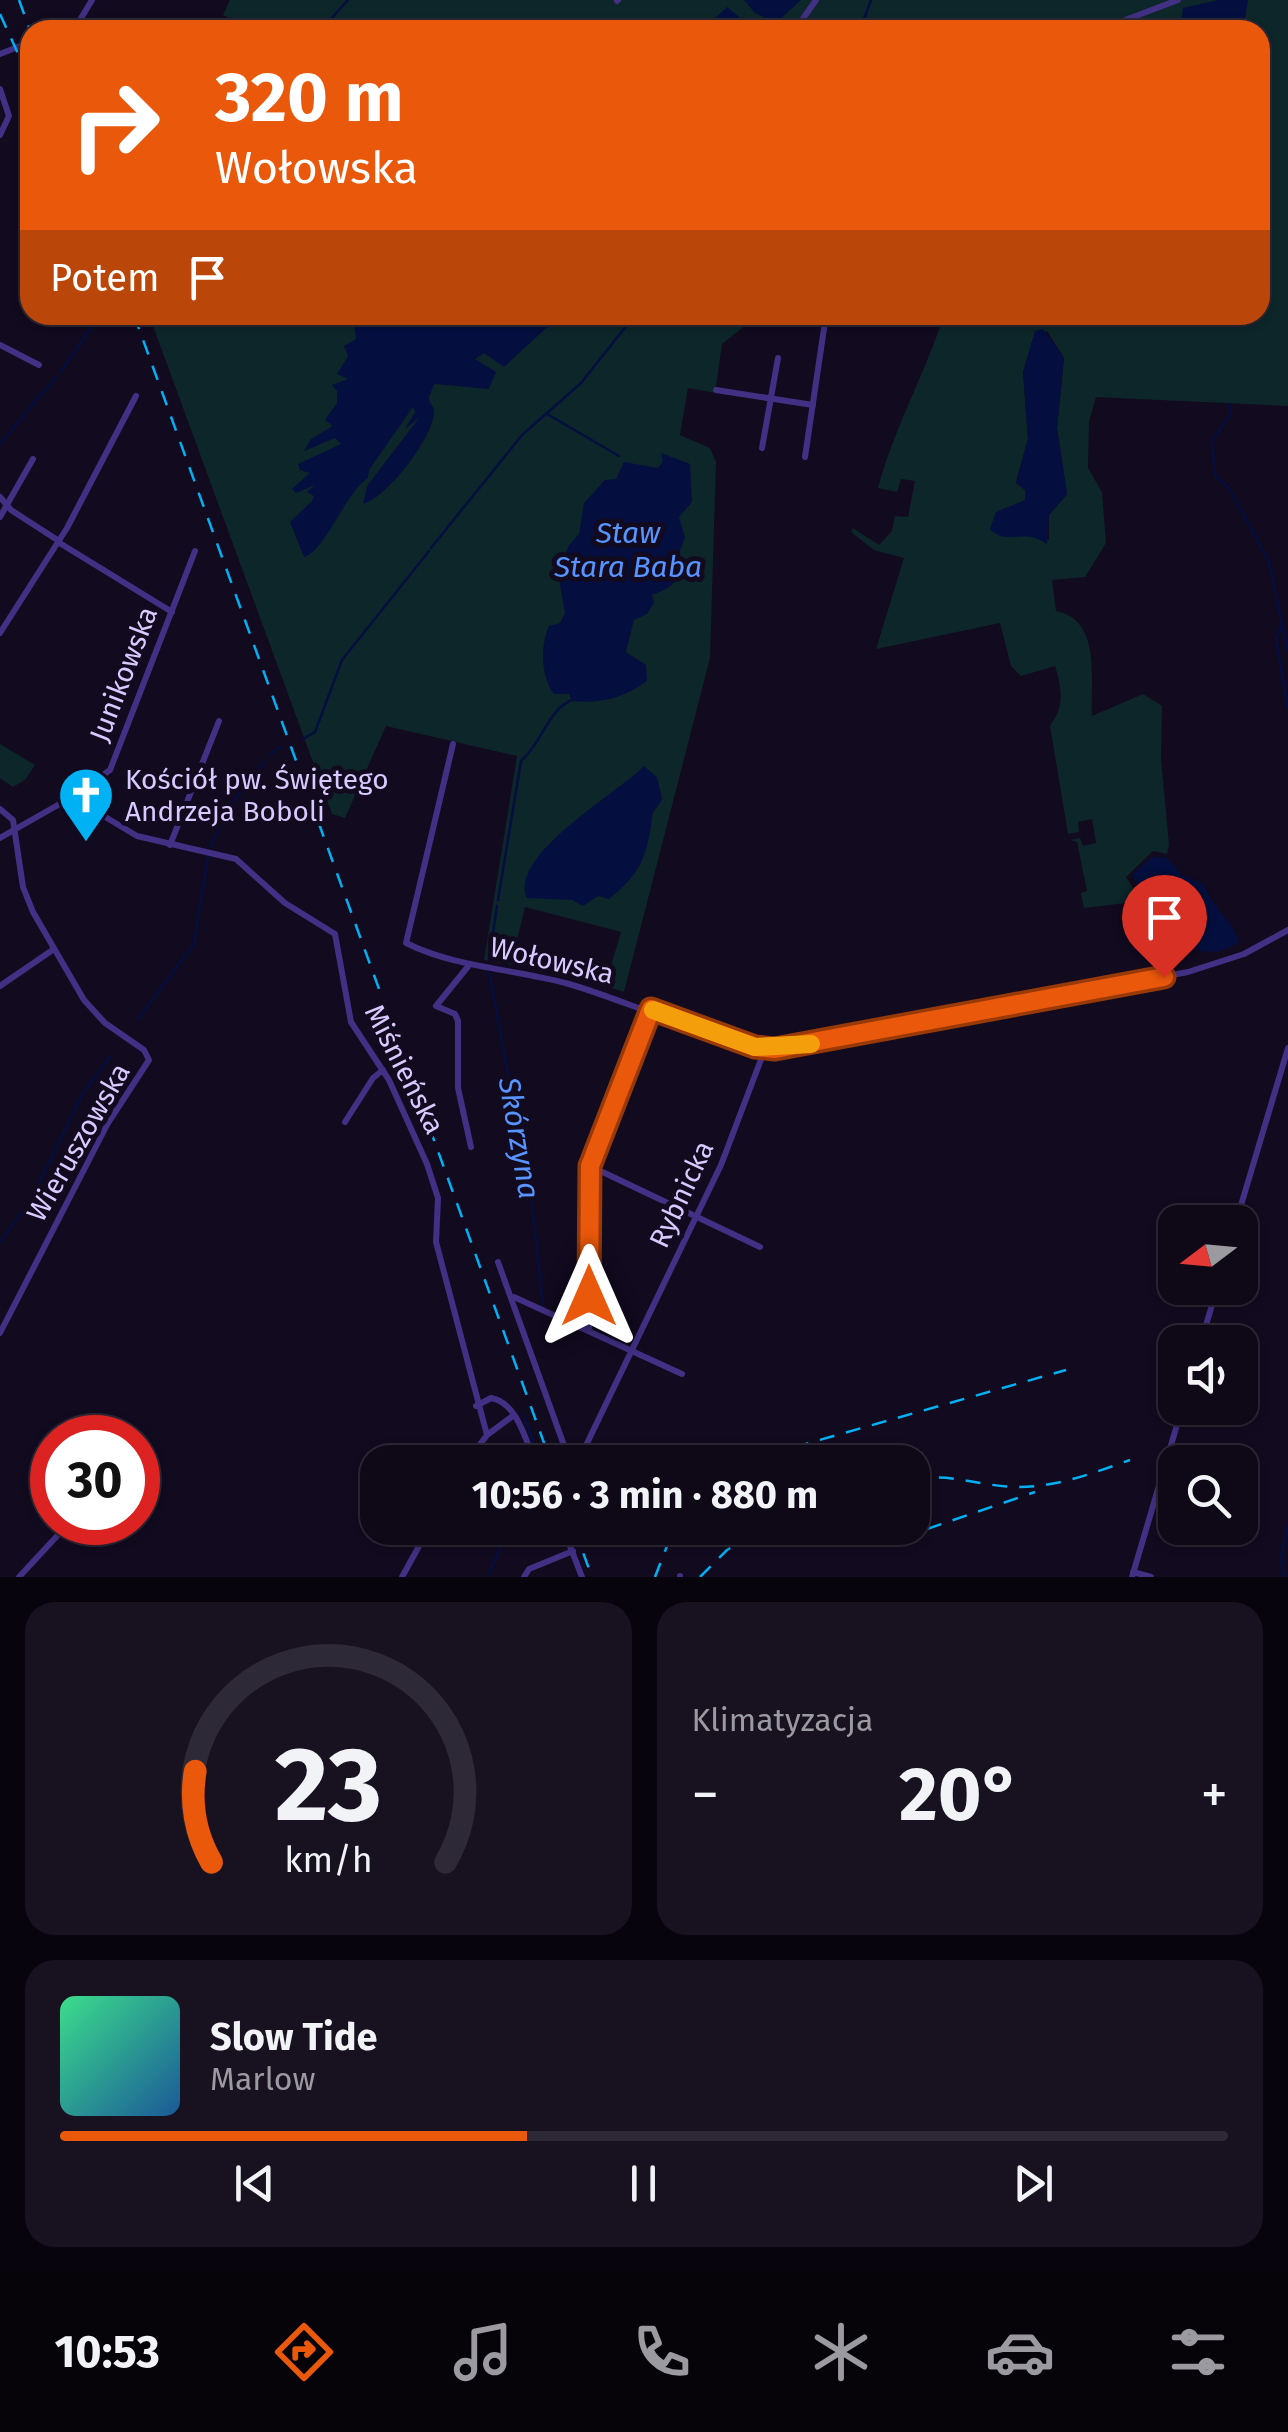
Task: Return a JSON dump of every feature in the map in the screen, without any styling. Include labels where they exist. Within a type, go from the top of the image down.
[{"type":"street","points":[[1125,20],[1178,0]]},
{"type":"street","points":[[0,89],[9,116],[0,135]]},
{"type":"street","points":[[804,457],[824,325]]},
{"type":"street","points":[[0,346],[39,366]]},
{"type":"street","points":[[762,448],[778,358]]},
{"type":"street","points":[[716,390],[812,405]]},
{"type":"street","points":[[0,633],[59,541],[136,396]]},
{"type":"street","points":[[0,517],[33,459]]},
{"type":"street","points":[[0,497],[7,506],[59,541],[172,612]]},
{"type":"street","name":"Junikowska","points":[[72,798],[110,770],[195,550]]},
{"type":"street","points":[[170,845],[219,722]]},
{"type":"street","points":[[454,744],[404,938],[408,944],[470,964]]},
{"type":"street","points":[[0,838],[72,798]]},
{"type":"street","name":"Miśnieńska","points":[[72,798],[137,836],[236,859],[285,903],[335,934],[351,1022],[383,1070],[428,1164],[438,1198],[436,1242],[476,1406],[487,1434]]},
{"type":"street","points":[[0,810],[12,817],[15,828]]},
{"type":"street","name":"Wieruszowska","points":[[0,1333],[108,1124],[149,1060],[144,1050],[91,1009],[54,949],[24,894],[15,828]]},
{"type":"street","name":"Wołowska","points":[[471,1147],[458,1088],[458,1021],[455,1014],[436,1006],[470,964],[566,983],[765,1048],[797,1046],[1188,972],[1244,954],[1288,930]]},
{"type":"street","points":[[0,986],[54,949]]},
{"type":"street","points":[[589,1328],[590,1166],[651,1009]]},
{"type":"street","name":"Rybnicka","points":[[586,1445],[696,1216],[765,1048]]},
{"type":"street","points":[[1241,1205],[1288,1048]]},
{"type":"street","points":[[345,1122],[373,1078],[383,1070]]},
{"type":"street","points":[[590,1166],[760,1248]]},
{"type":"street","points":[[498,1262],[564,1445]]},
{"type":"street","points":[[514,1298],[589,1328],[682,1374]]},
{"type":"street","points":[[476,1406],[498,1398],[514,1415],[527,1445]]},
{"type":"street","points":[[479,1445],[487,1434],[514,1415]]},
{"type":"street","points":[[1151,1577],[1132,1574],[1177,1425]]},
{"type":"street","points":[[19,1577],[49,1545]]},
{"type":"street","points":[[402,1577],[420,1545]]},
{"type":"street","points":[[570,1545],[582,1577]]},
{"type":"street","points":[[524,1577],[529,1569],[573,1552]]},
{"type":"green space","points":[[230,0],[1288,0],[1288,406],[1096,397],[1089,421],[1088,468],[1102,492],[1106,543],[1085,577],[1052,580],[1056,611],[1081,626],[1087,639],[1092,669],[1092,716],[1143,694],[1162,706],[1161,759],[1169,845],[1167,854],[1153,851],[1126,877],[1152,918],[1132,917],[1126,903],[1084,908],[1081,893],[1087,891],[1077,842],[1070,840],[1080,838],[1083,846],[1096,843],[1092,819],[1078,822],[1079,832],[1068,834],[1050,726],[1061,697],[1055,666],[1021,676],[1011,666],[1000,623],[876,649],[904,558],[874,550],[851,532],[853,528],[879,545],[892,531],[895,516],[908,517],[915,481],[901,479],[897,492],[878,488],[940,325],[1270,325],[1270,20],[233,20],[223,15]],"holes":[[[1047,331],[1064,358],[1057,428],[1067,494],[1049,515],[1049,540],[1025,533],[1013,537],[1013,506],[1025,500],[1025,490],[1016,482],[1028,439],[1023,372],[1033,339]]]},
{"type":"green space","points":[[153,325],[746,325],[722,344],[715,393],[688,388],[680,435],[710,448],[716,462],[710,658],[624,992],[605,986],[621,932],[525,907],[511,965],[484,960],[517,756],[386,726],[345,818],[332,814]]},
{"type":"green space","points":[[0,744],[35,765],[25,780],[13,787],[0,778]]},
{"type":"water","points":[[744,0],[801,0],[779,20],[755,13]]},
{"type":"water","points":[[1218,0],[1248,0],[1242,20],[1181,20],[1183,8]]},
{"type":"water","points":[[727,7],[743,20],[713,20]]},
{"type":"water","points":[[354,325],[549,325],[504,367],[484,353],[475,359],[496,372],[489,389],[434,384],[429,399],[434,411],[431,424],[406,466],[384,491],[363,504],[367,486],[419,418],[405,429],[415,412],[413,407],[369,470],[368,478],[351,496],[319,545],[304,557],[290,522],[312,501],[314,496],[307,492],[315,485],[296,493],[292,489],[310,473],[300,470],[298,464],[341,444],[335,438],[304,451],[311,439],[333,426],[325,420],[337,403],[337,391],[332,385],[348,379],[337,374],[348,356],[344,346],[356,339]]},
{"type":"water","points":[[1043,329],[1064,358],[1057,428],[1067,494],[1049,515],[1047,544],[1031,537],[1003,537],[990,529],[996,512],[1025,500],[1025,490],[1016,483],[1028,439],[1023,372],[1035,331]]},
{"type":"water","name":"Staw Stara Baba","points":[[661,453],[690,464],[692,502],[679,517],[685,537],[678,557],[684,566],[682,572],[672,585],[652,595],[654,603],[647,614],[634,620],[626,652],[646,665],[647,681],[621,696],[592,702],[572,701],[569,694],[554,694],[544,671],[544,643],[549,626],[560,623],[565,613],[558,574],[569,545],[579,534],[584,503],[605,480],[616,479],[624,462],[658,468],[663,461]]},
{"type":"water","points":[[644,766],[657,777],[662,798],[653,814],[644,855],[628,881],[609,899],[598,896],[583,906],[572,900],[527,898],[525,881],[533,863],[568,826]]},
{"type":"water","points":[[1152,857],[1167,858],[1182,875],[1204,884],[1239,943],[1217,952],[1201,951],[1173,927],[1151,904],[1133,874]]},
{"type":"waterway","points":[[330,20],[348,0]]},
{"type":"waterway","points":[[864,20],[871,0]]},
{"type":"waterway","points":[[60,373],[93,325]]},
{"type":"waterway","points":[[431,548],[522,435],[581,383],[627,325]]},
{"type":"waterway","points":[[0,444],[56,377]]},
{"type":"waterway","points":[[1229,404],[1231,414],[1212,440],[1215,475],[1229,488],[1269,562],[1282,624],[1276,639],[1288,709]]},
{"type":"waterway","name":"Skórzyna","points":[[547,414],[619,456]]},
{"type":"waterway","points":[[303,739],[315,732],[342,660],[429,551]]},
{"type":"waterway","points":[[1282,624],[1288,652]]},
{"type":"waterway","name":"Skórzyna","points":[[498,900],[521,761],[551,718],[574,699]]},
{"type":"waterway","points":[[271,754],[280,747]]},
{"type":"waterway","points":[[210,847],[231,804],[264,762]]},
{"type":"waterway","points":[[138,1019],[194,944],[208,856]]},
{"type":"waterway","name":"Skórzyna","points":[[489,960],[497,906]]},
{"type":"waterway","name":"Skórzyna","points":[[489,972],[531,1197],[543,1305]]},
{"type":"waterway","points":[[35,1191],[83,1093],[110,1057]]},
{"type":"waterway","points":[[0,1242],[25,1208]]},
{"type":"waterway","name":"Skórzyna","points":[[524,1415],[534,1445]]},
{"type":"waterway","points":[[1284,1577],[1281,1557],[1288,1525]]},
{"type":"waterway","name":"Skórzyna","points":[[489,1574],[502,1545]]},
{"type":"railway","points":[[19,0],[26,20]]},
{"type":"railway","points":[[0,14],[20,58]]},
{"type":"railway","points":[[138,325],[545,1445]]},
{"type":"railway","points":[[802,1445],[1066,1370]]},
{"type":"railway","points":[[930,1478],[1030,1487],[1074,1479],[1130,1460]]},
{"type":"railway","points":[[930,1528],[1035,1492]]},
{"type":"railway","points":[[580,1545],[592,1577]]},
{"type":"railway","points":[[655,1577],[667,1545]]},
{"type":"railway","points":[[700,1577],[735,1545]]},
{"type":"slow traffic","points":[[653,1010],[755,1047],[775,1049],[811,1044]]},
{"type":"place","name":"Kościół pw. Świętego Andrzeja Boboli","points":[[86,844]]},
{"type":"route","points":[[589,1296],[590,1166],[651,1009],[755,1047],[775,1049],[1164,977]]}]
